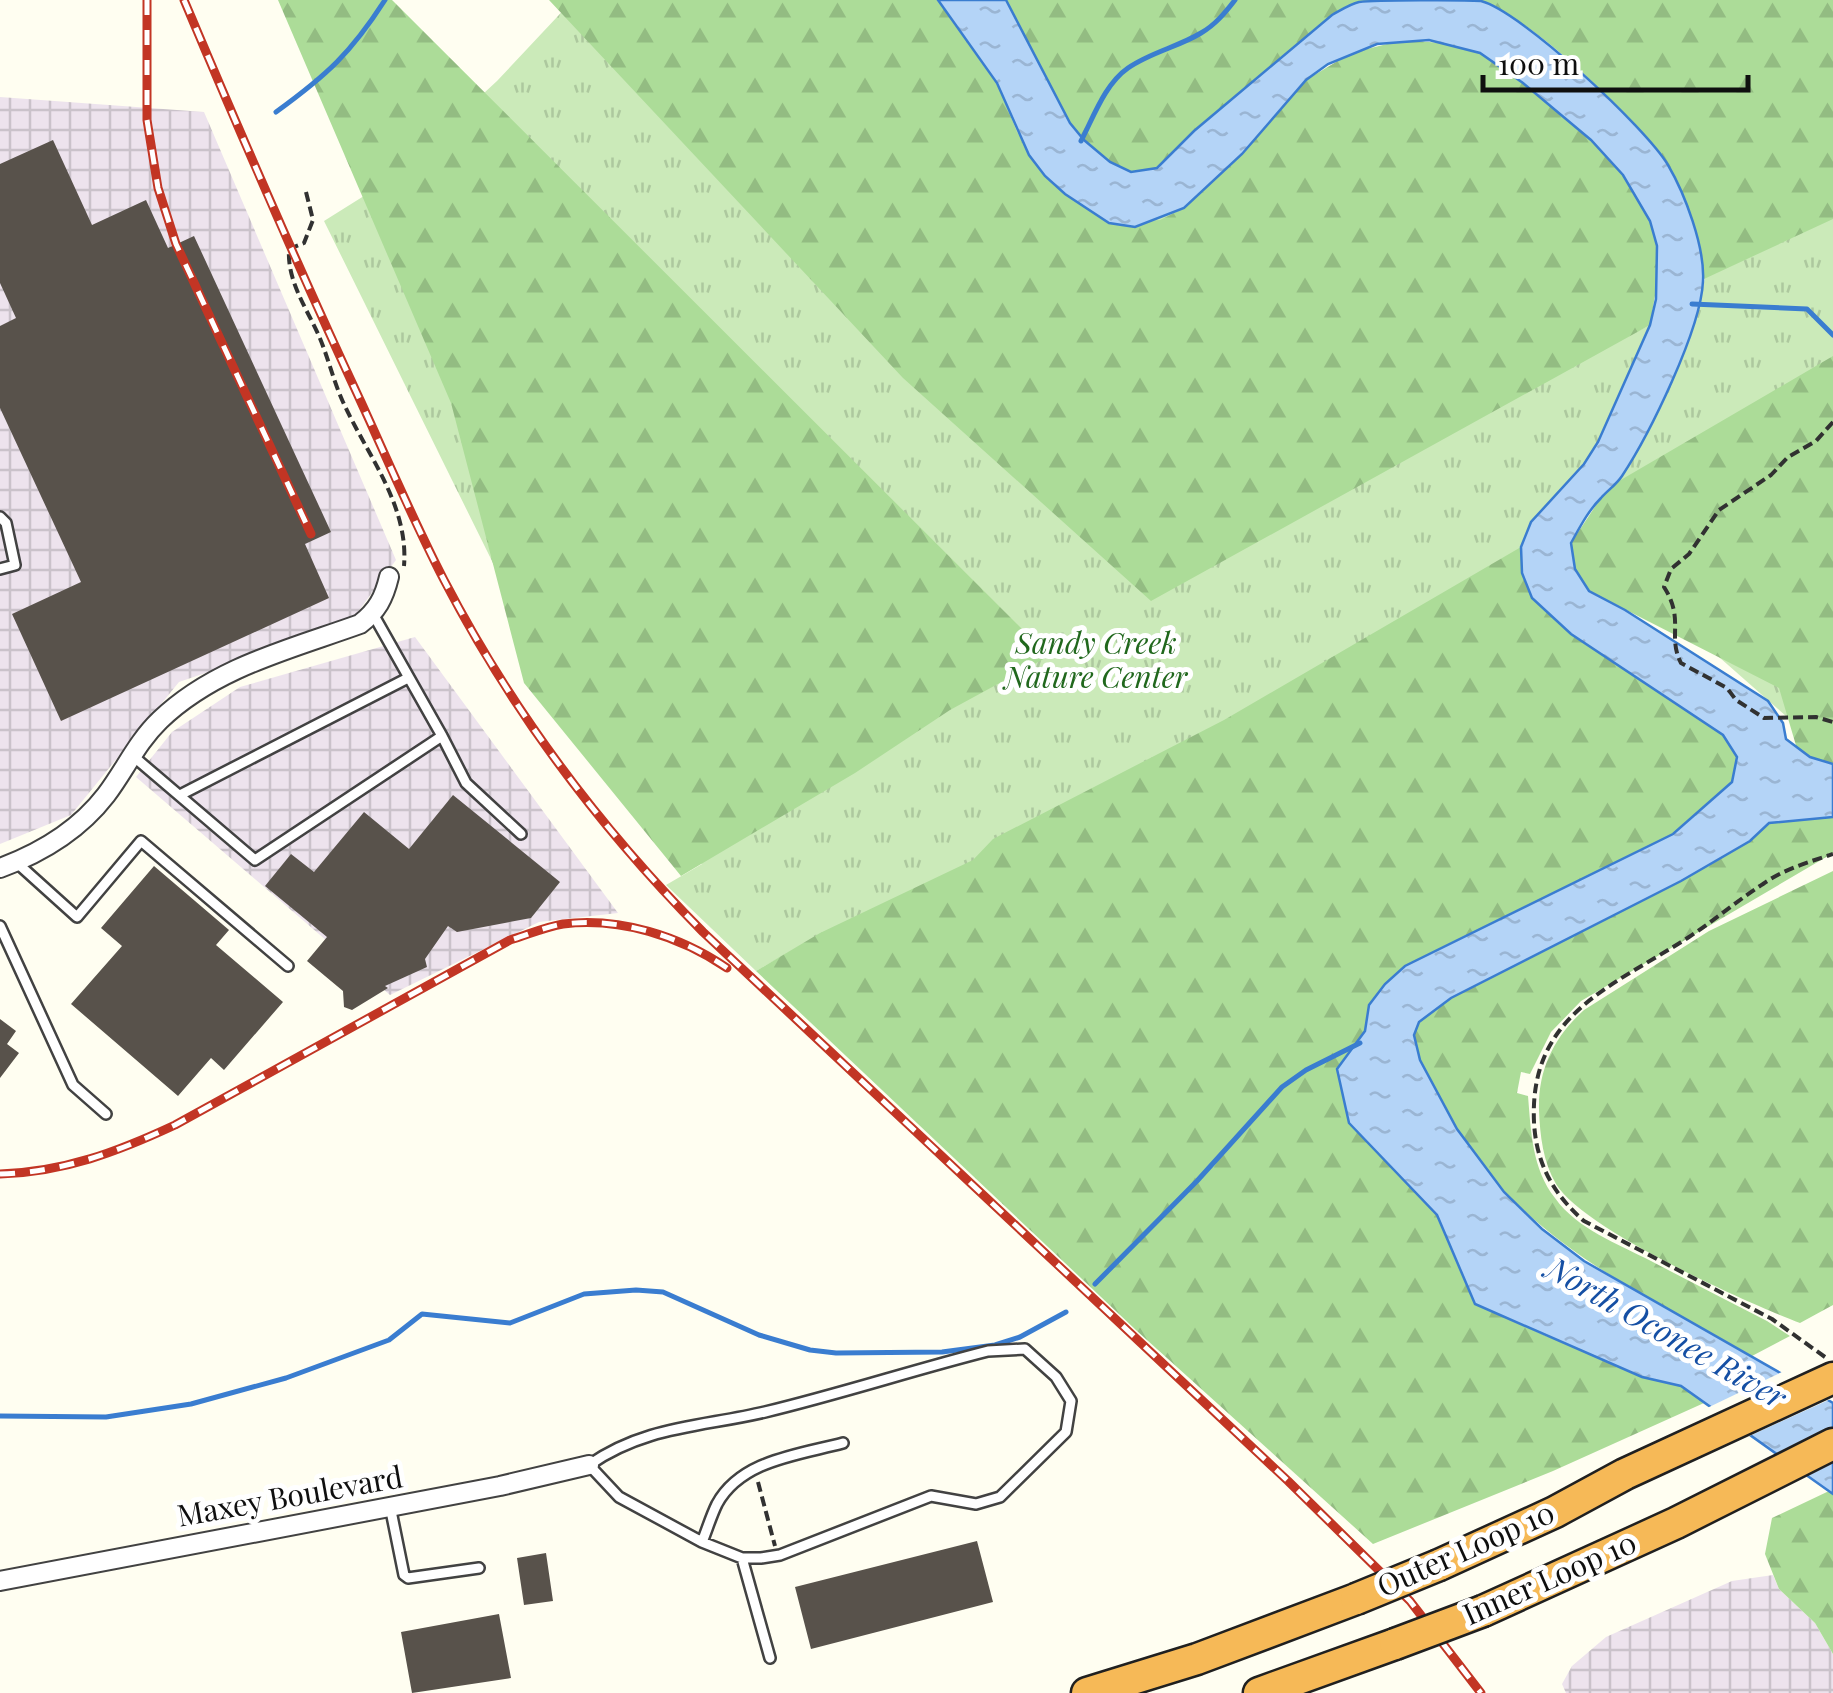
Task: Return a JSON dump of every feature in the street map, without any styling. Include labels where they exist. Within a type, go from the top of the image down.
[{"type":"highway","name":"Outer Loop 10","points":[[1087,1693],[1197,1659],[1439,1564],[1833,1378]]},
{"type":"highway","name":"Inner Loop 10","points":[[1259,1693],[1483,1610],[1676,1523],[1833,1444]]},
{"type":"street","points":[[8,865],[42,850],[89,816],[160,719],[206,684],[230,671],[360,624],[374,614],[389,577]]},
{"type":"street","name":"Maxey Boulevard","points":[[0,1581],[500,1486],[590,1464]]},
{"type":"lane","points":[[0,517],[6,523],[15,565],[0,569]]},
{"type":"lane","points":[[374,614],[466,783],[521,834]]},
{"type":"lane","points":[[180,795],[408,678]]},
{"type":"lane","points":[[131,754],[255,860],[442,736]]},
{"type":"lane","points":[[8,865],[77,917],[142,841],[288,966]]},
{"type":"lane","points":[[0,926],[73,1085],[106,1114]]},
{"type":"lane","points":[[1025,1349],[1056,1378],[1071,1401],[1066,1432],[1000,1497],[976,1504],[930,1496],[777,1555],[742,1558],[702,1542],[619,1497],[590,1464],[616,1446],[646,1434],[764,1412],[988,1351],[1025,1349]]},
{"type":"lane","points":[[702,1542],[718,1502],[742,1474],[843,1443]]},
{"type":"lane","points":[[390,1506],[404,1575],[408,1578],[479,1568]]},
{"type":"lane","points":[[742,1558],[770,1658]]},
{"type":"path","points":[[306,192],[313,220],[304,243],[290,250],[288,270],[320,338],[342,400],[400,512],[404,569],[389,577]]},
{"type":"path","points":[[1833,422],[1816,441],[1788,457],[1772,475],[1719,510],[1689,554],[1671,569],[1664,587],[1677,616],[1675,645],[1681,663],[1728,688],[1736,700],[1764,718],[1816,717],[1833,722]]},
{"type":"path","points":[[1833,854],[1775,876],[1586,1003],[1554,1035],[1536,1074],[1534,1099],[1544,1172],[1572,1210],[1609,1235],[1772,1319],[1833,1363]]},
{"type":"path","points":[[755,1468],[777,1555]]},
{"type":"shaded area","points":[[0,97],[204,112],[396,560],[349,624],[179,682],[71,815],[0,844]]},
{"type":"shaded area","points":[[415,637],[618,913],[539,922],[390,995],[136,777],[172,732],[240,687]]},
{"type":"shaded area","points":[[1773,1575],[1779,1589],[1815,1623],[1833,1654],[1833,1693],[1566,1693],[1562,1684],[1572,1666],[1606,1637],[1732,1581]]},
{"type":"green space","points":[[278,0],[392,0],[1049,656],[950,710],[855,773],[681,876],[524,683],[451,403]]},
{"type":"green space","points":[[549,0],[938,0],[997,83],[1017,132],[1045,176],[1109,223],[1160,220],[1184,208],[1242,154],[1306,80],[1351,53],[1403,40],[1455,44],[1480,53],[1523,83],[1591,140],[1623,175],[1650,221],[1657,246],[1659,272],[1650,325],[1151,601],[903,378]]},
{"type":"green space","name":"Sandy Creek Nature Center","points":[[573,0],[952,0],[1634,333],[1650,325],[1598,442],[1584,464],[1533,520],[1772,783],[1764,811],[793,950],[756,971],[666,885],[702,864],[534,646],[324,221],[391,179],[497,81]]},
{"type":"green space","points":[[1006,0],[1375,0],[1355,3],[1332,15],[1156,168],[1131,172],[1110,162],[1070,123]]},
{"type":"green space","points":[[1478,0],[1833,0],[1833,219],[1704,279],[1692,222],[1680,189],[1646,139],[1561,53],[1502,11]]},
{"type":"green space","points":[[1833,0],[1833,748],[1804,732],[1585,539],[1697,314],[1705,278],[1632,121],[1585,77]]},
{"type":"green space","points":[[1833,356],[1833,853],[1581,1001],[1551,1032],[1530,1074],[1521,1072],[1517,1093],[1528,1096],[1541,1175],[1575,1219],[1790,1336],[1752,1356],[1616,1279],[1536,1221],[1500,1186],[1468,1146],[1424,1071],[1414,1039],[1420,1021],[1451,998],[1681,881],[1750,841],[1769,823],[1811,796],[1779,688],[1589,591],[1575,569],[1571,543],[1600,499],[1619,481]]},
{"type":"green space","points":[[1521,547],[1522,573],[1571,634],[1723,735],[1737,757],[1732,782],[1673,834],[1449,944],[1369,1005],[1365,1031],[1337,1070],[1349,1123],[1437,1215],[1475,1304],[1546,1336],[1681,1386],[1704,1403],[1553,1471],[1373,1544],[1137,1331],[756,971],[820,933],[973,860],[993,839],[1224,720]]},
{"type":"green space","points":[[1833,871],[1833,1305],[1800,1323],[1668,1263],[1572,1202],[1556,1184],[1545,1158],[1539,1095],[1556,1043],[1584,1010],[1709,931]]},
{"type":"green space","points":[[1829,1491],[1833,1493],[1833,1654],[1815,1623],[1779,1589],[1765,1554],[1772,1518]]},
{"type":"water","name":"North Oconee River","points":[[938,0],[1006,0],[1070,123],[1110,162],[1131,172],[1157,168],[1194,131],[1332,15],[1359,2],[1401,1],[1481,1],[1500,9],[1581,73],[1635,125],[1668,165],[1697,237],[1703,267],[1700,302],[1684,353],[1646,435],[1622,476],[1592,508],[1571,543],[1575,569],[1589,591],[1768,701],[1783,723],[1786,739],[1810,757],[1833,764],[1833,817],[1769,823],[1750,841],[1681,881],[1451,998],[1419,1022],[1414,1035],[1420,1060],[1457,1129],[1504,1192],[1542,1229],[1584,1261],[1833,1403],[1833,1494],[1681,1386],[1642,1377],[1475,1304],[1437,1215],[1349,1123],[1337,1069],[1365,1031],[1369,1005],[1405,966],[1673,834],[1732,782],[1737,757],[1723,735],[1571,634],[1532,598],[1522,573],[1521,547],[1531,522],[1584,464],[1598,442],[1650,325],[1656,299],[1657,246],[1650,221],[1623,175],[1591,140],[1480,53],[1429,40],[1377,44],[1328,64],[1306,80],[1242,154],[1184,208],[1135,227],[1109,223],[1045,176],[1029,155],[997,83]]},
{"type":"pier","points":[[1786,1370],[1833,1398],[1745,1438],[1705,1409]]},
{"type":"building","points":[[53,140],[92,225],[146,200],[168,248],[194,236],[331,532],[305,544],[329,598],[61,721],[12,614],[81,582],[0,408],[0,326],[16,318],[0,283],[0,164]]},
{"type":"building","points":[[453,795],[560,882],[531,918],[457,932],[448,926],[425,959],[427,967],[385,986],[388,988],[352,1010],[344,1007],[343,991],[307,961],[327,937],[265,886],[291,854],[314,872],[364,812],[409,849]]},
{"type":"building","points":[[154,866],[229,930],[216,945],[283,1002],[224,1070],[211,1058],[178,1096],[71,1004],[122,946],[101,928]]},
{"type":"building","points":[[0,1019],[16,1031],[7,1044],[19,1053],[0,1078]]},
{"type":"building","points":[[977,1541],[993,1602],[811,1649],[795,1587]]},
{"type":"building","points":[[546,1553],[553,1601],[524,1605],[517,1558]]},
{"type":"building","points":[[499,1614],[511,1678],[412,1693],[401,1632]]},
{"type":"waterway","points":[[276,112],[337,62],[385,0]]},
{"type":"waterway","points":[[1081,141],[1101,101],[1120,75],[1137,62],[1206,30],[1235,0]]},
{"type":"waterway","points":[[1692,304],[1807,309],[1833,335]]},
{"type":"waterway","points":[[1095,1284],[1197,1181],[1282,1087],[1306,1070],[1360,1043]]},
{"type":"waterway","points":[[0,1416],[106,1417],[191,1404],[286,1378],[389,1340],[422,1314],[510,1323],[584,1294],[663,1292],[759,1335],[836,1353],[942,1352],[995,1345],[1020,1337],[1066,1312]]},
{"type":"railway","points":[[147,0],[147,120],[158,188],[176,244],[311,534]]},
{"type":"railway","points":[[184,0],[293,252],[433,558],[499,676],[560,766],[629,852],[703,932],[1288,1481],[1410,1601],[1481,1693]]},
{"type":"railway","points":[[0,1174],[68,1165],[153,1135],[510,940],[550,927],[584,923],[628,926],[669,938],[727,968]]}]
